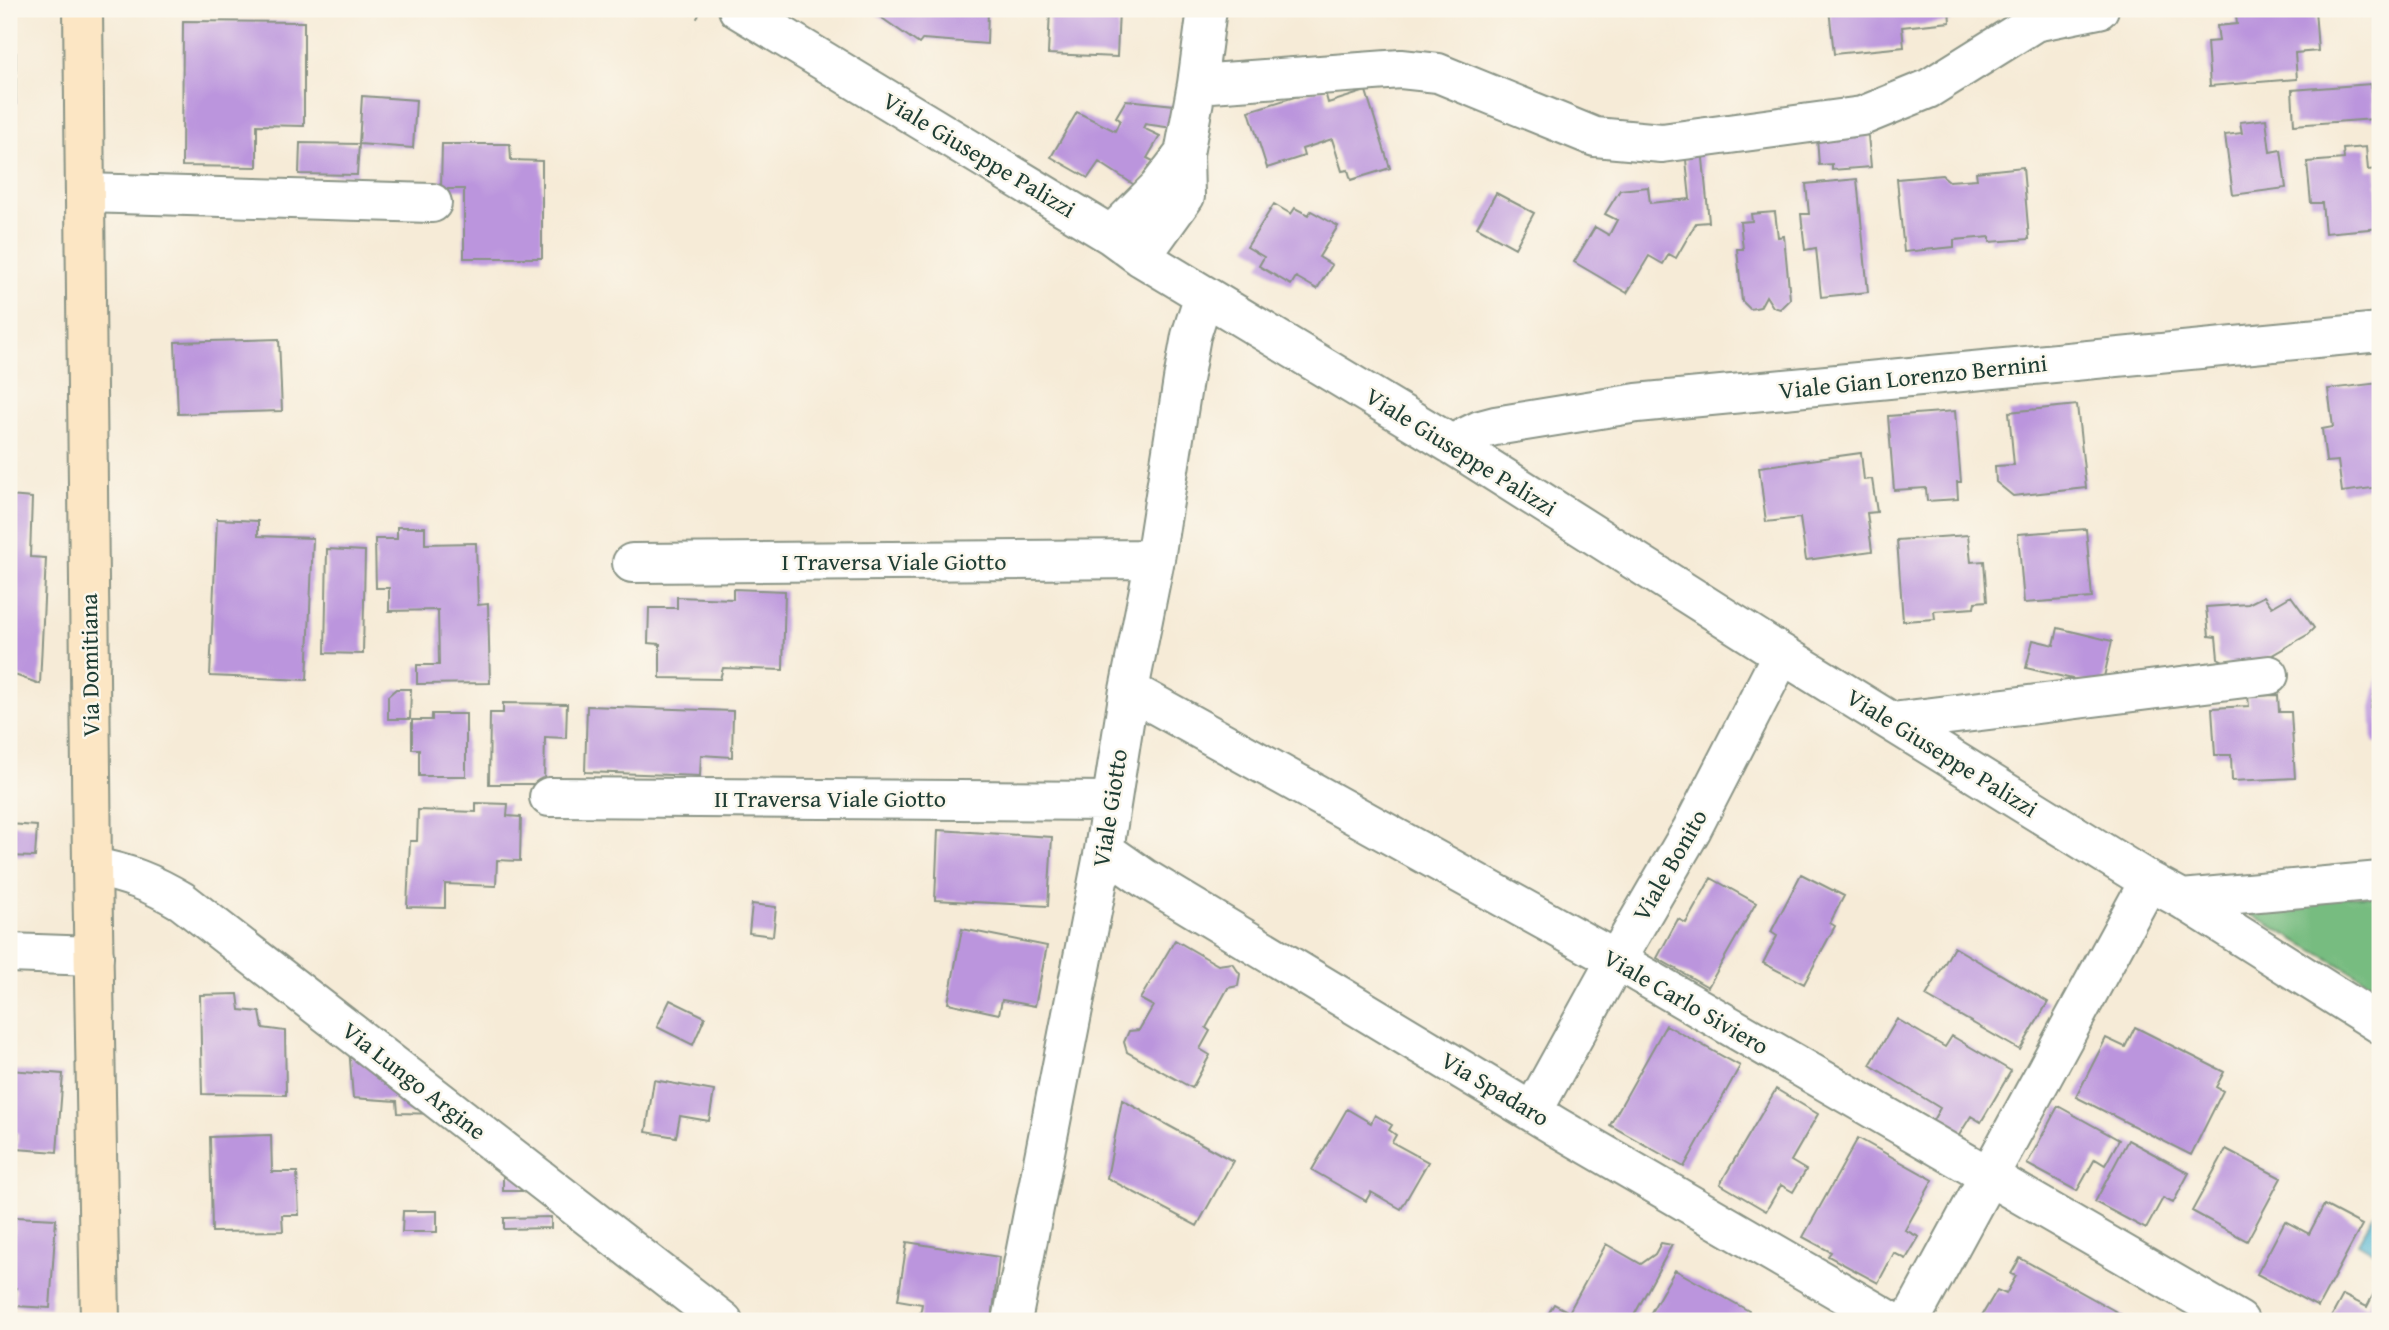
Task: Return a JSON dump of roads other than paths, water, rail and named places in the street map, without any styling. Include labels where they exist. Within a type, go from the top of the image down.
[{"type":"street","name":"Via Domitiana","points":[[83,9],[92,867],[100,1321]]},
{"type":"street","name":"Viale Giuseppe Palizzi","points":[[738,9],[1451,444],[1782,654],[2380,1024]]},
{"type":"street","points":[[1126,246],[1149,197],[1184,153],[1198,84],[1207,9]]},
{"type":"street","points":[[1198,84],[1401,69],[1438,73],[1595,137],[1662,143],[1862,116],[1928,89],[2035,22],[2099,9]]},
{"type":"street","points":[[85,193],[432,203]]},
{"type":"street","name":"Viale Giotto","points":[[1012,1321],[1104,849],[1191,336],[1203,295]]},
{"type":"street","name":"Viale Gian Lorenzo Bernini","points":[[1451,444],[1495,426],[1637,403],[2380,332]]},
{"type":"street","name":"I Traversa Viale Giotto","points":[[632,563],[1155,559]]},
{"type":"street","name":"Viale Bonito","points":[[1533,1111],[1616,960],[1692,830],[1782,654]]},
{"type":"street","points":[[1892,722],[2269,675]]},
{"type":"street","name":"Viale Carlo Siviero","points":[[1129,690],[1616,960],[2239,1321]]},
{"type":"street","name":"II Traversa Viale Giotto","points":[[549,797],[1111,801]]},
{"type":"street","name":"Via Spadaro","points":[[1104,849],[1156,885],[1891,1321]]},
{"type":"street","name":"Via Lungo Argine","points":[[92,867],[125,873],[159,887],[182,901],[723,1321]]},
{"type":"street","points":[[1910,1321],[1988,1177],[2166,890],[2380,881]]},
{"type":"street","points":[[9,953],[94,956]]},
{"type":"water","points":[[2374,1214],[2380,1217],[2380,1256],[2358,1243]]}]
